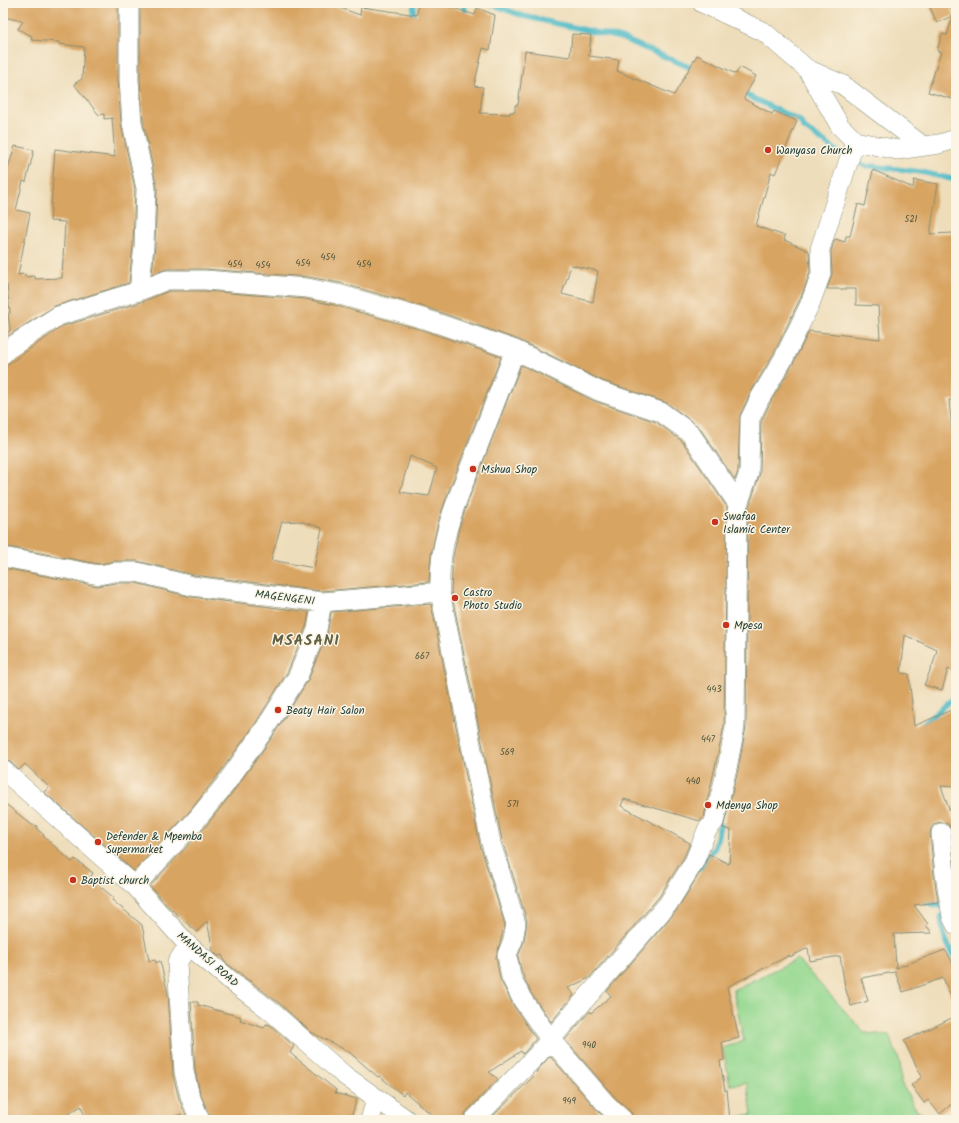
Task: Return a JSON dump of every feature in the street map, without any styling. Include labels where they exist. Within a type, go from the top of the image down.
[{"type":"street","points":[[129,3],[129,80],[132,123],[146,188],[144,246],[139,291]]},
{"type":"street","points":[[702,3],[764,32],[807,69],[843,85],[923,146]]},
{"type":"street","points":[[807,69],[840,126],[855,141],[897,150],[956,140]]},
{"type":"street","points":[[474,1120],[537,1055],[668,904],[694,862],[707,830],[714,822],[728,768],[735,727],[735,614],[738,504],[749,473],[750,419],[760,398],[784,358],[810,304],[821,274],[820,249],[855,141]]},
{"type":"street","points":[[3,354],[8,349],[58,316],[139,291],[167,280],[198,280],[307,288],[337,294],[425,319],[515,350],[599,391],[661,412],[690,433],[738,504]]},
{"type":"street","points":[[515,350],[450,518],[441,557],[439,573],[440,592],[491,843],[516,924],[513,940],[507,955],[511,977],[522,999],[550,1039],[606,1104],[622,1120]]},
{"type":"street","name":"MAGENGENI","points":[[3,557],[99,575],[115,572],[137,572],[192,586],[322,602],[317,630],[298,676],[264,730],[224,786],[197,819],[135,886]]},
{"type":"street","points":[[322,602],[440,592]]},
{"type":"street","name":"MANDASI ROAD","points":[[4,773],[135,886],[188,945],[272,1012],[344,1075],[407,1120]]},
{"type":"street","points":[[941,833],[945,875],[952,917],[956,925]]},
{"type":"street","points":[[188,945],[178,963],[184,1072],[190,1096],[200,1120]]},
{"type":"street","points":[[370,1120],[376,1099]]},
{"type":"green space","points":[[797,959],[865,1033],[889,1035],[900,1062],[901,1083],[917,1111],[938,1120],[738,1120],[738,1117],[752,1114],[747,1083],[730,1085],[723,1048],[744,1041],[733,990]]},
{"type":"building","points":[[3,3],[118,3],[118,80],[121,124],[135,189],[133,245],[129,283],[55,306],[6,337],[5,336],[10,330],[8,314],[10,313],[7,285],[3,284],[3,173],[6,174],[15,146],[34,150],[26,182],[23,181],[16,210],[30,213],[18,275],[25,274],[25,277],[35,276],[35,279],[62,278],[65,222],[50,221],[55,149],[115,157],[112,118],[104,119],[104,114],[99,115],[74,84],[82,79],[84,47],[59,44],[59,42],[31,40],[32,36],[18,29],[23,21],[3,17]]},
{"type":"building","points":[[140,3],[326,3],[360,15],[361,7],[417,15],[418,3],[447,6],[475,15],[477,8],[495,15],[490,50],[483,48],[474,86],[483,87],[480,113],[510,114],[510,112],[515,112],[515,105],[518,105],[525,51],[570,57],[572,34],[591,35],[589,56],[619,60],[617,71],[674,95],[697,55],[736,74],[740,67],[756,76],[744,99],[772,114],[774,111],[797,121],[775,174],[771,172],[756,226],[785,236],[784,240],[809,251],[810,272],[802,295],[774,353],[751,392],[740,415],[738,471],[735,480],[699,427],[667,403],[603,381],[519,340],[428,308],[340,283],[309,277],[205,269],[167,269],[152,274],[155,246],[157,188],[143,121],[140,80]],"holes":[[[571,265],[598,271],[593,302],[562,294]]]},
{"type":"building","points":[[928,3],[948,3],[954,15],[937,23]]},
{"type":"building","points":[[953,17],[956,17],[956,100],[928,92],[941,52],[937,51],[942,34],[947,35]]},
{"type":"building","points":[[873,170],[913,188],[914,180],[938,184],[930,234],[954,233],[956,253],[956,400],[949,400],[952,431],[955,431],[956,445],[956,672],[948,669],[942,690],[924,685],[937,650],[905,635],[901,673],[909,674],[914,726],[956,708],[956,787],[941,786],[953,820],[956,820],[956,874],[952,832],[950,826],[946,823],[940,822],[934,824],[931,828],[930,834],[938,902],[914,905],[928,924],[926,925],[932,933],[894,934],[896,968],[945,950],[951,959],[956,972],[956,1007],[943,978],[903,992],[895,972],[861,978],[868,1001],[851,1006],[845,987],[840,956],[810,961],[808,948],[790,957],[790,955],[727,987],[739,1038],[722,1042],[724,1060],[720,1061],[725,1091],[727,1090],[730,1120],[634,1120],[631,1112],[614,1096],[565,1040],[590,1011],[591,1013],[611,996],[607,991],[676,911],[703,868],[709,854],[729,864],[731,830],[723,828],[738,770],[746,727],[748,513],[760,473],[761,422],[770,403],[793,364],[809,331],[880,339],[878,306],[856,305],[856,289],[827,289],[832,274],[831,251],[835,239],[845,242],[846,236],[850,236],[858,204],[865,206]]},
{"type":"building","points":[[169,291],[205,291],[305,299],[334,305],[422,330],[501,357],[438,522],[431,555],[429,582],[322,591],[194,575],[137,561],[115,561],[99,564],[3,546],[3,372],[8,364],[63,326],[142,302]],"holes":[[[410,456],[437,468],[429,496],[400,492]],[[300,521],[322,528],[314,568],[271,560],[282,522]]]},
{"type":"building","points":[[521,365],[594,401],[656,422],[682,441],[727,507],[724,726],[704,817],[700,821],[624,799],[621,806],[690,843],[684,857],[659,897],[589,978],[568,988],[574,995],[551,1022],[531,993],[522,973],[518,956],[524,942],[527,921],[502,840],[451,591],[453,558],[459,528],[469,498]]},
{"type":"building","points":[[3,568],[97,586],[116,583],[136,583],[191,597],[309,612],[306,627],[288,671],[255,724],[189,812],[134,871],[44,792],[49,787],[25,764],[19,770],[10,762],[3,759]]},
{"type":"building","points":[[431,604],[480,845],[505,925],[496,957],[500,979],[513,1005],[536,1039],[523,1054],[521,1051],[489,1072],[498,1079],[466,1112],[463,1120],[438,1120],[405,1092],[403,1095],[379,1076],[378,1077],[349,1052],[311,1032],[251,980],[251,982],[240,972],[225,962],[222,955],[218,956],[213,951],[207,921],[197,932],[171,909],[150,886],[206,826],[233,792],[273,736],[308,680],[327,634],[331,612]]},
{"type":"building","points":[[3,802],[32,825],[37,826],[37,829],[44,835],[43,836],[72,862],[75,859],[93,873],[90,878],[114,898],[112,900],[142,925],[149,961],[155,960],[156,963],[160,961],[168,994],[173,1075],[179,1099],[188,1120],[183,1120],[181,1114],[165,1120],[86,1120],[81,1106],[59,1120],[3,1120]]},
{"type":"building","points":[[191,1002],[198,1002],[198,1005],[241,1017],[240,1020],[264,1028],[266,1024],[270,1025],[294,1046],[290,1053],[336,1090],[335,1093],[357,1099],[350,1120],[211,1120],[200,1093],[195,1070]]},
{"type":"building","points":[[956,1016],[956,1100],[940,1114],[928,1100],[924,1103],[911,1085],[922,1077],[904,1041]]},
{"type":"building","points":[[550,1056],[607,1120],[489,1120],[537,1073],[536,1072]]},
{"type":"waterway","points":[[413,20],[414,3]]},
{"type":"waterway","points":[[465,10],[464,8],[466,3]]},
{"type":"waterway","points":[[489,3],[523,16],[621,38],[696,70]]},
{"type":"waterway","points":[[740,92],[800,121],[804,128],[850,160],[866,166]]},
{"type":"waterway","points":[[871,166],[921,172],[956,180]]},
{"type":"waterway","points":[[921,726],[956,696]]},
{"type":"waterway","points":[[700,869],[715,847],[720,825]]},
{"type":"waterway","points":[[921,901],[948,908]]},
{"type":"waterway","points":[[948,915],[941,916],[943,929],[947,944],[956,959]]},
{"type":"place","name":"Wanyasa Church","points":[[768,150]]},
{"type":"place","name":"Mshua Shop","points":[[473,469]]},
{"type":"place","name":"Swafaa Islamic Center","points":[[715,522]]},
{"type":"place","name":"Castro Photo Studio","points":[[455,598]]},
{"type":"place","name":"Mpesa","points":[[726,625]]},
{"type":"place","name":"Beaty Hair Salon","points":[[278,710]]},
{"type":"place","name":"Mdenya Shop","points":[[708,805]]},
{"type":"place","name":"Defender & Mpemba Supermarket","points":[[98,842]]},
{"type":"place","name":"Baptist church","points":[[73,880]]},
{"type":"district","name":"MSASANI","points":[[306,640]]}]
